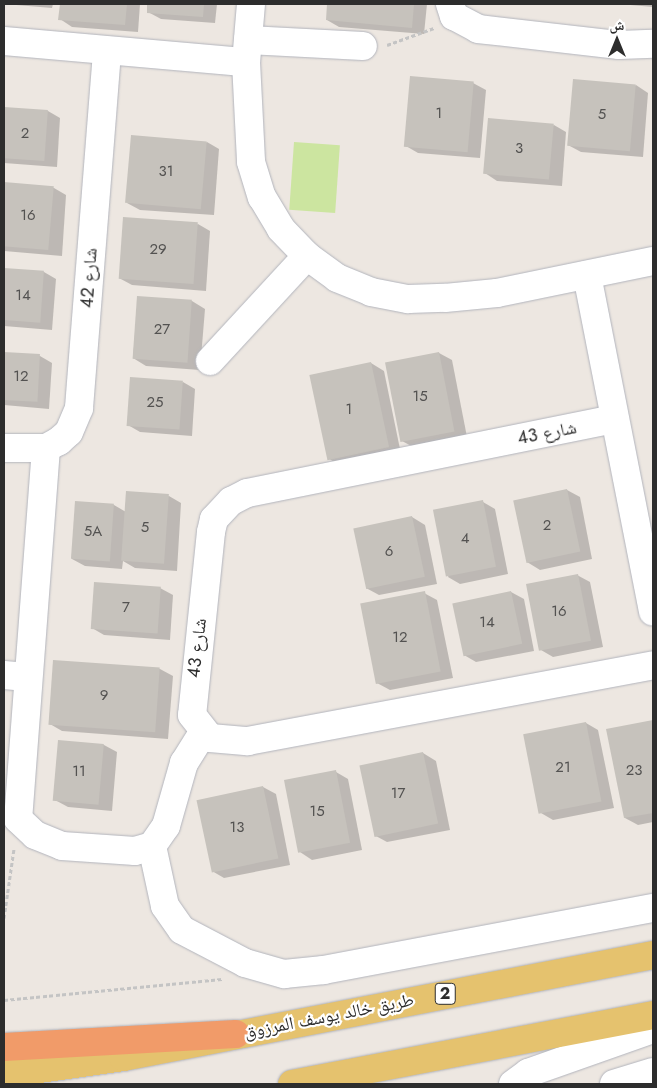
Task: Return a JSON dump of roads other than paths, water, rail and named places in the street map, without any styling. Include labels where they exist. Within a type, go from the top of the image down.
[{"type":"highway","points":[[4,1047],[236,1034]]},
{"type":"main road","name":"طريق خالد يوسف المرزوق","points":[[4,1074],[123,1057],[653,955]]},
{"type":"main road","points":[[292,1084],[653,1015]]},
{"type":"street","points":[[251,4],[247,51],[251,162],[262,197],[281,229],[307,256],[337,278],[372,292],[408,299],[497,293],[653,261]]},
{"type":"street","points":[[452,10],[478,30],[619,45],[653,44]]},
{"type":"street","points":[[4,41],[107,52],[247,51],[363,46]]},
{"type":"street","name":"شارع 42","points":[[46,448],[69,432],[80,408],[107,52]]},
{"type":"street","points":[[210,361],[307,256]]},
{"type":"street","points":[[587,276],[653,612]]},
{"type":"street","name":"شارع 43","points":[[204,733],[192,715],[191,696],[211,532],[220,510],[247,493],[614,420]]},
{"type":"street","points":[[4,448],[46,448],[15,676],[18,819],[35,835],[62,846],[135,851],[152,846],[166,826],[184,763],[204,733],[226,742],[248,741],[653,664]]},
{"type":"street","points":[[152,846],[165,906],[182,930],[245,963],[284,974],[324,970],[653,908]]},
{"type":"street","points":[[513,1084],[528,1073],[653,1028]]},
{"type":"street","points":[[614,1084],[653,1072]]}]
